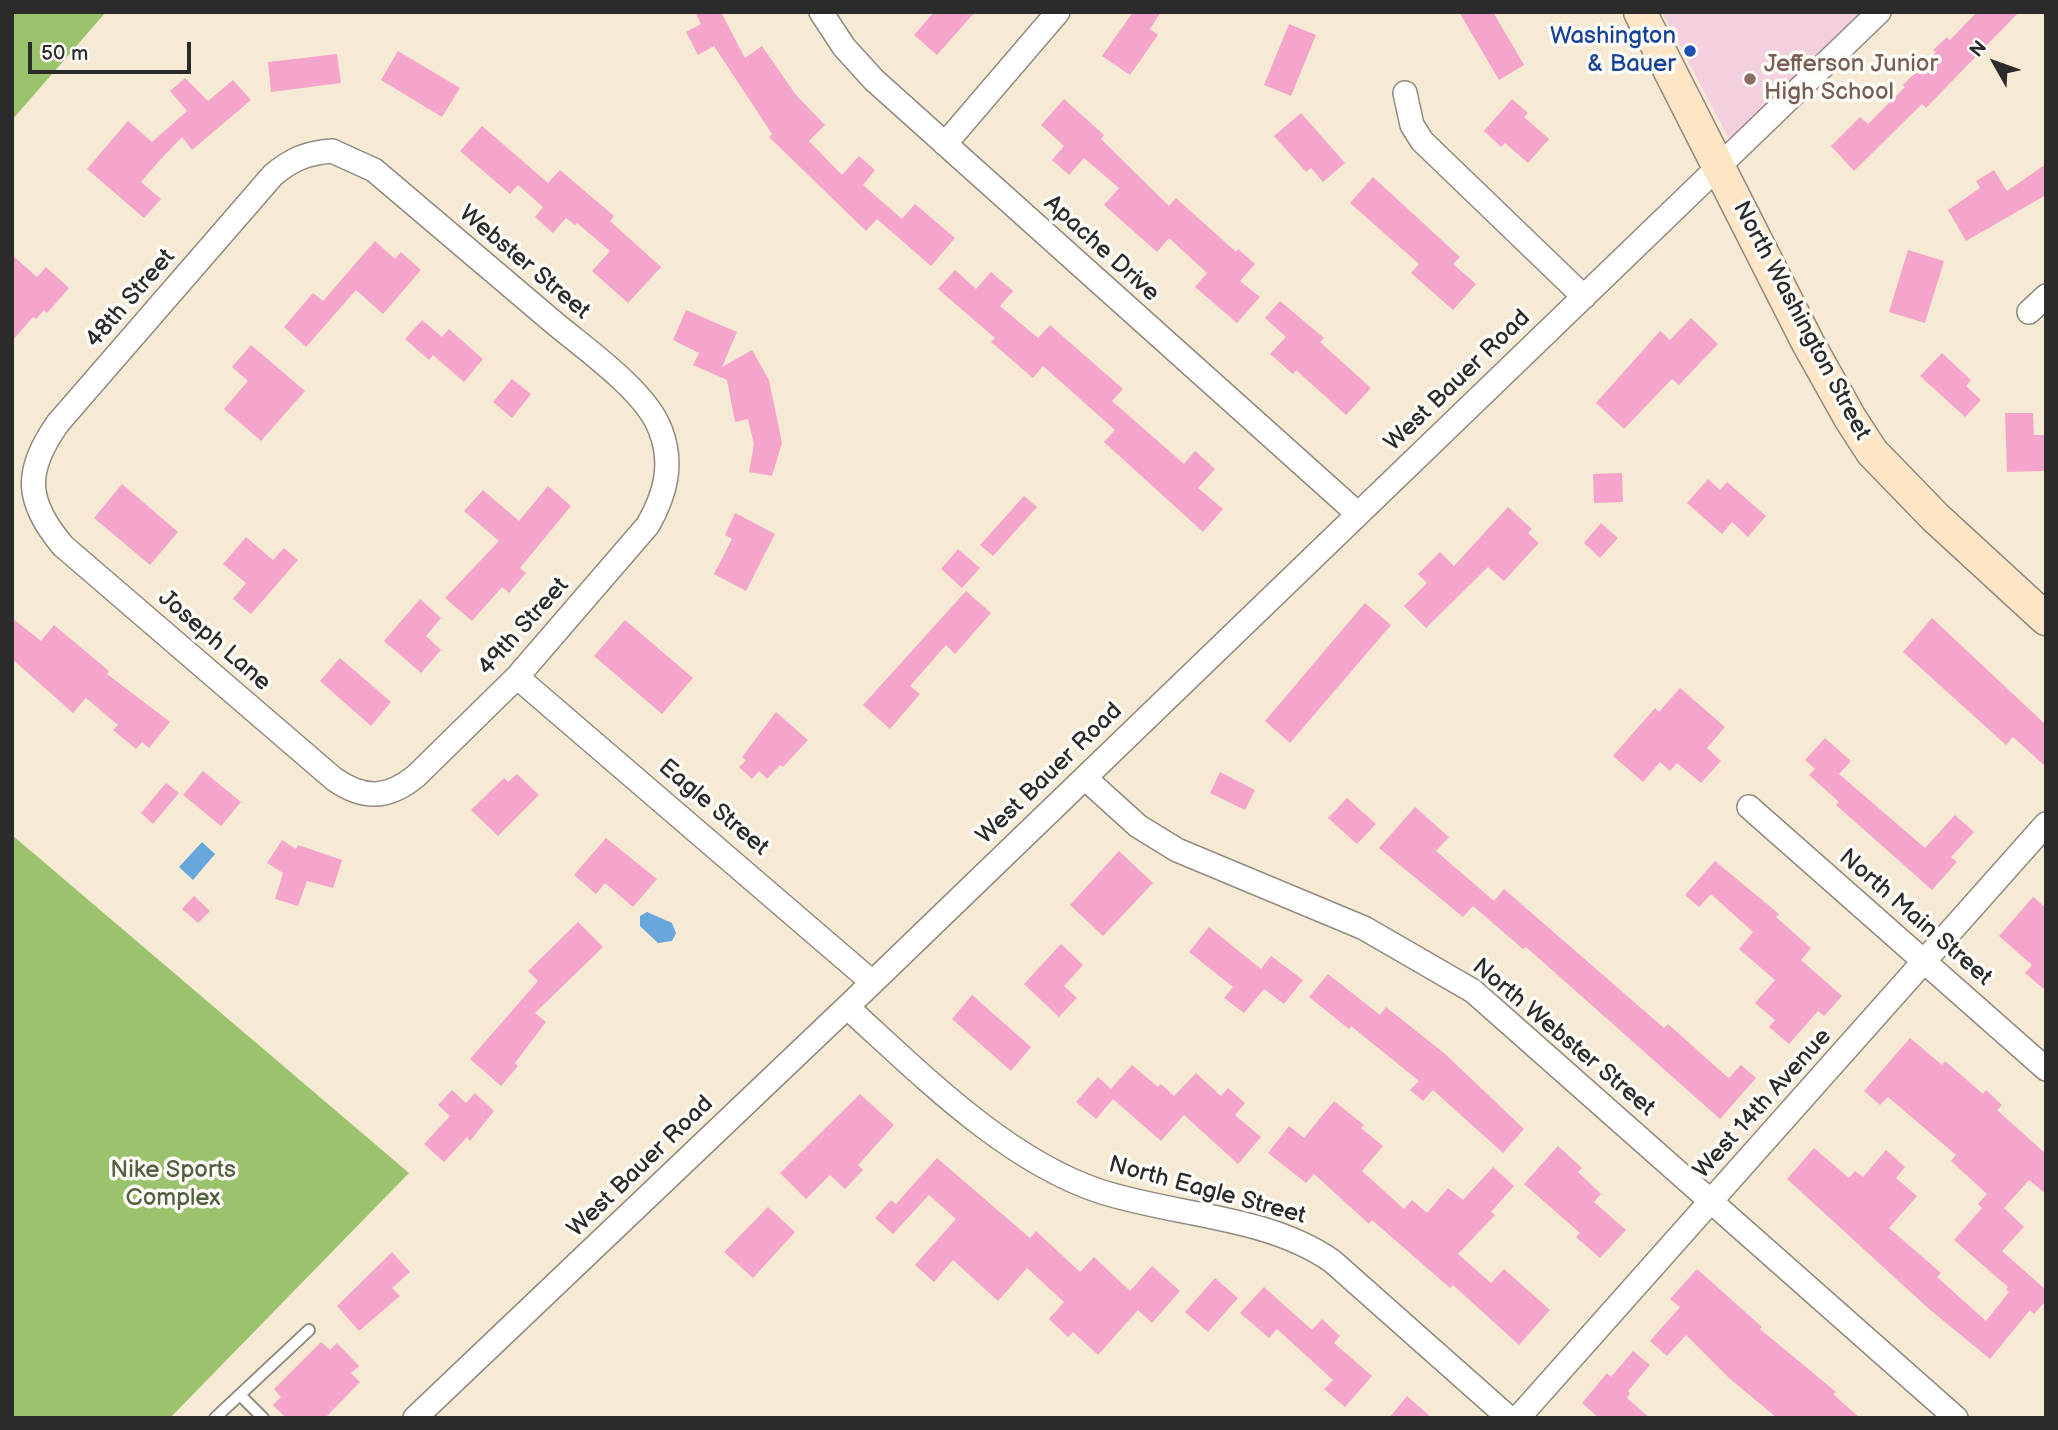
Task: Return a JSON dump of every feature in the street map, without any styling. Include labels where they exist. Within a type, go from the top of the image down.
[{"type":"main road","name":"North Washington Street","points":[[1640,12],[1840,403],[1872,452],[1935,517],[2046,619]]},
{"type":"street","name":"Apache Drive","points":[[821,12],[844,47],[874,80],[1359,514]]},
{"type":"street","points":[[945,144],[1058,12]]},
{"type":"street","name":"West Bauer Road","points":[[415,1418],[847,1007],[1879,12]]},
{"type":"street","points":[[1405,93],[1412,125],[1422,141],[1584,297]]},
{"type":"street","name":"Webster Street","points":[[311,153],[332,152],[374,170],[511,286],[642,400],[661,429],[667,456]]},
{"type":"street","name":"48th Street","points":[[36,506],[33,493],[37,456],[58,423],[272,175],[290,161],[311,153]]},
{"type":"street","points":[[2029,312],[2046,296]]},
{"type":"street","name":"49th Street","points":[[374,796],[401,789],[517,677],[648,525],[662,500],[667,456]]},
{"type":"street","name":"Joseph Lane","points":[[36,506],[49,530],[63,546],[313,761],[345,786],[374,796]]},
{"type":"street","name":"Eagle Street","points":[[517,677],[872,982]]},
{"type":"street","name":"North Webster Street","points":[[1085,778],[1138,826],[1177,850],[1364,928],[1473,991],[1956,1418]]},
{"type":"street","name":"North Main Street","points":[[1749,807],[2046,1069]]},
{"type":"street","name":"West 14th Avenue","points":[[1518,1418],[2046,824]]},
{"type":"street","name":"North Eagle Street","points":[[847,1007],[957,1103],[1010,1144],[1070,1179],[1144,1205],[1223,1220],[1312,1246],[1509,1418]]},
{"type":"lane","points":[[215,1418],[309,1330]]},
{"type":"lane","points":[[240,1395],[263,1418]]},
{"type":"shaded area","name":"Jefferson Junior High School","points":[[1662,12],[1873,12],[1733,146]]},
{"type":"green space","points":[[12,12],[106,12],[12,120]]},
{"type":"green space","name":"Nike Sports Complex","points":[[12,835],[409,1173],[170,1418],[12,1418]]},
{"type":"water","points":[[202,842],[215,854],[193,880],[179,867]]},
{"type":"water","points":[[647,912],[672,923],[676,933],[672,941],[658,943],[640,926],[640,916]]},
{"type":"building","points":[[695,12],[721,12],[745,58],[762,46],[796,95],[825,125],[809,141],[842,175],[859,156],[875,170],[863,185],[902,219],[915,204],[955,238],[931,266],[877,219],[866,231],[769,137],[772,134],[714,46],[698,55],[686,32],[701,24]]},
{"type":"building","points":[[934,12],[975,12],[937,55],[914,35]]},
{"type":"building","points":[[1133,12],[1161,12],[1150,29],[1158,35],[1130,75],[1102,56]]},
{"type":"building","points":[[1459,12],[1493,12],[1524,65],[1499,80]]},
{"type":"building","points":[[1977,12],[2019,12],[1926,108],[1922,104],[1854,171],[1831,146],[1860,117],[1868,124],[1936,52],[1933,50],[1947,37],[1950,40]]},
{"type":"building","points":[[1289,24],[1316,35],[1291,96],[1264,85]]},
{"type":"building","points":[[398,51],[460,88],[442,117],[381,80]]},
{"type":"building","points":[[337,54],[341,83],[271,92],[268,62]]},
{"type":"building","points":[[185,78],[208,101],[233,80],[251,100],[192,150],[182,137],[159,161],[141,182],[161,199],[144,218],[87,169],[128,121],[152,142],[187,111],[170,91]]},
{"type":"building","points":[[1064,99],[1104,135],[1101,139],[1169,206],[1176,198],[1236,252],[1238,249],[1255,264],[1240,281],[1260,297],[1237,323],[1195,287],[1207,273],[1169,238],[1157,252],[1104,205],[1119,188],[1084,158],[1069,175],[1052,160],[1064,146],[1041,125]]},
{"type":"building","points":[[1512,99],[1528,113],[1524,117],[1549,139],[1528,163],[1505,143],[1501,147],[1484,131]]},
{"type":"building","points":[[1301,113],[1345,163],[1323,182],[1311,168],[1306,172],[1274,136]]},
{"type":"building","points":[[482,126],[548,183],[560,170],[614,216],[610,221],[661,267],[628,303],[592,271],[610,251],[577,223],[575,225],[566,218],[553,233],[535,217],[543,207],[518,185],[510,194],[460,151]]},
{"type":"building","points":[[2046,164],[2046,195],[1966,241],[1948,210],[1980,188],[1976,181],[1994,170],[2007,191]]},
{"type":"building","points":[[1373,177],[1460,257],[1453,264],[1476,284],[1453,310],[1411,273],[1419,264],[1350,203]]},
{"type":"building","points":[[375,241],[395,259],[401,252],[421,270],[383,314],[356,290],[306,347],[284,327],[313,293],[323,301]]},
{"type":"building","points":[[1908,250],[1944,261],[1925,323],[1889,312]]},
{"type":"building","points":[[12,255],[37,277],[46,267],[69,288],[47,313],[44,310],[36,319],[33,317],[12,341]]},
{"type":"building","points":[[955,270],[976,289],[991,272],[1013,291],[1000,306],[1038,338],[1050,325],[1123,389],[1112,401],[1184,464],[1195,451],[1215,469],[1198,488],[1223,509],[1203,532],[1104,442],[1115,430],[1043,366],[1033,378],[991,342],[995,338],[938,289]]},
{"type":"building","points":[[1280,301],[1324,338],[1320,342],[1371,388],[1346,415],[1296,370],[1293,374],[1270,354],[1286,337],[1265,318]]},
{"type":"building","points":[[686,310],[737,332],[722,367],[752,350],[769,380],[782,443],[772,476],[749,472],[754,444],[748,419],[735,422],[727,380],[693,365],[699,353],[673,340]]},
{"type":"building","points":[[1691,318],[1718,344],[1679,385],[1672,379],[1624,429],[1596,403],[1660,331],[1670,340]]},
{"type":"building","points":[[422,320],[442,337],[449,329],[483,359],[464,382],[433,355],[429,360],[405,339]]},
{"type":"building","points":[[251,345],[305,391],[261,441],[224,409],[248,381],[232,367]]},
{"type":"building","points":[[1942,353],[1971,380],[1966,386],[1981,400],[1965,417],[1920,376]]},
{"type":"building","points":[[512,379],[531,394],[512,418],[493,402]]},
{"type":"building","points":[[2005,413],[2033,413],[2034,435],[2046,435],[2046,471],[2007,472]]},
{"type":"building","points":[[1622,473],[1623,502],[1594,503],[1593,474]]},
{"type":"building","points":[[1708,479],[1720,490],[1727,482],[1766,516],[1748,537],[1732,522],[1722,534],[1687,503]]},
{"type":"building","points":[[122,484],[178,532],[150,565],[94,518]]},
{"type":"building","points":[[548,486],[571,506],[520,568],[526,573],[509,593],[502,587],[472,621],[445,598],[499,541],[464,511],[483,490],[519,521]]},
{"type":"building","points":[[1024,496],[1037,507],[993,556],[980,545]]},
{"type":"building","points":[[1508,507],[1532,529],[1528,533],[1539,543],[1504,581],[1488,567],[1426,628],[1404,606],[1427,583],[1418,574],[1440,552],[1454,566]]},
{"type":"building","points":[[735,513],[775,534],[746,591],[714,574],[732,539],[725,535]]},
{"type":"building","points":[[1601,523],[1618,538],[1600,558],[1584,543]]},
{"type":"building","points":[[246,537],[273,560],[284,548],[298,560],[251,614],[233,599],[246,583],[223,564]]},
{"type":"building","points":[[958,549],[980,568],[962,588],[941,569]]},
{"type":"building","points":[[966,591],[991,613],[955,654],[946,645],[910,686],[920,694],[890,729],[863,705]]},
{"type":"building","points":[[420,599],[441,618],[426,636],[441,650],[421,673],[384,641]]},
{"type":"building","points":[[1365,603],[1391,625],[1290,743],[1265,721]]},
{"type":"building","points":[[12,618],[41,641],[54,625],[109,671],[107,674],[170,722],[149,748],[142,742],[136,749],[113,730],[118,725],[86,698],[73,713],[12,659]]},
{"type":"building","points":[[1932,618],[2046,725],[2046,767],[2013,737],[2006,745],[1903,652]]},
{"type":"building","points":[[625,620],[693,678],[662,714],[594,656]]},
{"type":"building","points":[[340,658],[391,702],[371,726],[320,681]]},
{"type":"building","points":[[1680,688],[1725,727],[1707,748],[1721,761],[1701,783],[1677,763],[1670,771],[1660,762],[1643,782],[1613,756],[1655,708],[1659,712]]},
{"type":"building","points":[[776,712],[808,740],[783,767],[780,765],[767,779],[759,771],[752,779],[739,767],[746,760],[742,757]]},
{"type":"building","points":[[1825,738],[1851,761],[1839,774],[1925,848],[1955,815],[1974,832],[1951,857],[1957,862],[1932,890],[1836,805],[1839,802],[1809,775],[1815,769],[1805,760]]},
{"type":"building","points":[[203,771],[241,802],[221,826],[183,795]]},
{"type":"building","points":[[1220,772],[1255,790],[1245,810],[1210,793]]},
{"type":"building","points":[[517,774],[539,795],[498,836],[471,810],[504,778],[508,782]]},
{"type":"building","points":[[166,783],[179,793],[153,824],[141,813]]},
{"type":"building","points":[[1347,798],[1376,824],[1357,844],[1328,818]]},
{"type":"building","points":[[1415,807],[1449,837],[1436,851],[1494,901],[1504,889],[1664,1028],[1668,1024],[1729,1078],[1741,1065],[1756,1078],[1720,1119],[1526,947],[1523,949],[1473,906],[1463,917],[1379,848]]},
{"type":"building","points":[[606,838],[657,879],[633,907],[605,883],[596,894],[574,875]]},
{"type":"building","points":[[282,840],[296,849],[298,845],[342,860],[333,888],[307,881],[298,906],[275,899],[283,873],[267,863]]},
{"type":"building","points":[[1119,851],[1153,883],[1103,936],[1070,905]]},
{"type":"building","points":[[1715,861],[1779,914],[1776,917],[1811,948],[1801,960],[1842,996],[1824,1016],[1818,1011],[1789,1044],[1769,1027],[1775,1020],[1755,1003],[1775,980],[1739,949],[1753,932],[1711,894],[1699,907],[1685,895]]},
{"type":"building","points":[[194,896],[210,911],[198,923],[182,909]]},
{"type":"building","points":[[2033,897],[2046,908],[2046,991],[2025,973],[2032,965],[1999,936]]},
{"type":"building","points":[[578,922],[603,947],[535,1013],[546,1022],[515,1063],[518,1066],[501,1086],[470,1059],[538,981],[528,971]]},
{"type":"building","points":[[1209,927],[1261,969],[1271,956],[1303,980],[1284,1004],[1264,989],[1244,1013],[1224,998],[1233,987],[1189,952]]},
{"type":"building","points":[[1061,944],[1083,965],[1064,986],[1077,998],[1059,1017],[1024,984]]},
{"type":"building","points":[[1328,974],[1380,1015],[1386,1007],[1444,1053],[1524,1129],[1503,1153],[1433,1090],[1423,1101],[1410,1090],[1419,1081],[1351,1026],[1349,1029],[1309,997]]},
{"type":"building","points":[[972,995],[1031,1047],[1011,1071],[952,1019]]},
{"type":"building","points":[[1910,1038],[1942,1065],[1945,1061],[1983,1094],[1986,1090],[2002,1105],[1997,1110],[2046,1154],[2046,1194],[2029,1180],[2004,1208],[2024,1227],[2002,1251],[2046,1290],[2046,1301],[2034,1314],[2030,1310],[1990,1359],[1928,1308],[1787,1179],[1814,1148],[1849,1178],[1855,1171],[1863,1177],[1886,1150],[1905,1167],[1896,1178],[1917,1196],[1889,1228],[1941,1273],[1937,1277],[1986,1321],[2009,1292],[2006,1289],[2008,1287],[1954,1240],[1982,1208],[1978,1204],[1987,1194],[1951,1161],[1956,1155],[1888,1097],[1880,1105],[1864,1091]]},
{"type":"building","points":[[1132,1065],[1158,1087],[1161,1084],[1174,1096],[1196,1073],[1221,1096],[1228,1088],[1245,1103],[1235,1115],[1261,1137],[1238,1164],[1184,1115],[1161,1141],[1113,1099],[1096,1119],[1076,1102],[1098,1077],[1111,1089]]},
{"type":"building","points":[[452,1090],[466,1103],[475,1093],[494,1111],[470,1141],[467,1137],[444,1162],[424,1144],[450,1116],[438,1105]]},
{"type":"building","points":[[860,1094],[894,1125],[858,1165],[863,1170],[845,1189],[830,1175],[806,1199],[780,1173]]},
{"type":"building","points":[[1334,1101],[1364,1125],[1361,1128],[1383,1146],[1362,1171],[1404,1209],[1412,1200],[1427,1213],[1448,1188],[1463,1200],[1493,1167],[1514,1186],[1491,1212],[1495,1215],[1458,1254],[1491,1283],[1504,1269],[1550,1310],[1519,1345],[1453,1285],[1450,1288],[1372,1220],[1369,1224],[1314,1174],[1306,1183],[1268,1153],[1289,1126],[1304,1138]]},
{"type":"building","points":[[1558,1146],[1582,1168],[1578,1172],[1601,1194],[1594,1202],[1626,1230],[1600,1258],[1576,1237],[1580,1233],[1524,1184]]},
{"type":"building","points":[[937,1158],[1030,1238],[1036,1231],[1080,1272],[1094,1257],[1130,1291],[1152,1266],[1180,1291],[1152,1323],[1138,1310],[1098,1355],[1073,1332],[1068,1337],[1049,1319],[1064,1302],[1027,1268],[998,1301],[953,1260],[934,1282],[915,1265],[956,1219],[929,1195],[893,1234],[875,1218],[891,1200],[896,1204]]},
{"type":"building","points":[[768,1207],[795,1232],[753,1278],[724,1252]]},
{"type":"building","points":[[392,1252],[410,1272],[392,1288],[400,1296],[359,1331],[337,1306]]},
{"type":"building","points":[[1697,1269],[1762,1327],[1760,1329],[1836,1392],[1833,1394],[1860,1418],[1777,1418],[1729,1378],[1686,1335],[1667,1356],[1650,1341],[1680,1307],[1670,1299]]},
{"type":"building","points":[[1215,1278],[1238,1298],[1208,1332],[1185,1312]]},
{"type":"building","points":[[1264,1287],[1312,1330],[1322,1319],[1340,1336],[1334,1343],[1372,1376],[1345,1407],[1324,1389],[1333,1380],[1277,1329],[1269,1338],[1240,1313]]},
{"type":"building","points":[[321,1342],[330,1350],[337,1343],[359,1366],[351,1373],[360,1382],[325,1418],[286,1418],[273,1405],[281,1397],[274,1389]]},
{"type":"building","points":[[1633,1351],[1650,1365],[1628,1391],[1630,1393],[1627,1398],[1650,1418],[1599,1418],[1582,1403],[1607,1373],[1611,1377]]},
{"type":"building","points":[[1407,1396],[1432,1418],[1389,1418]]},
{"type":"place","name":"Washington & Bauer","points":[[1690,51]]},
{"type":"place","name":"Jefferson Junior High School","points":[[1750,79]]}]
